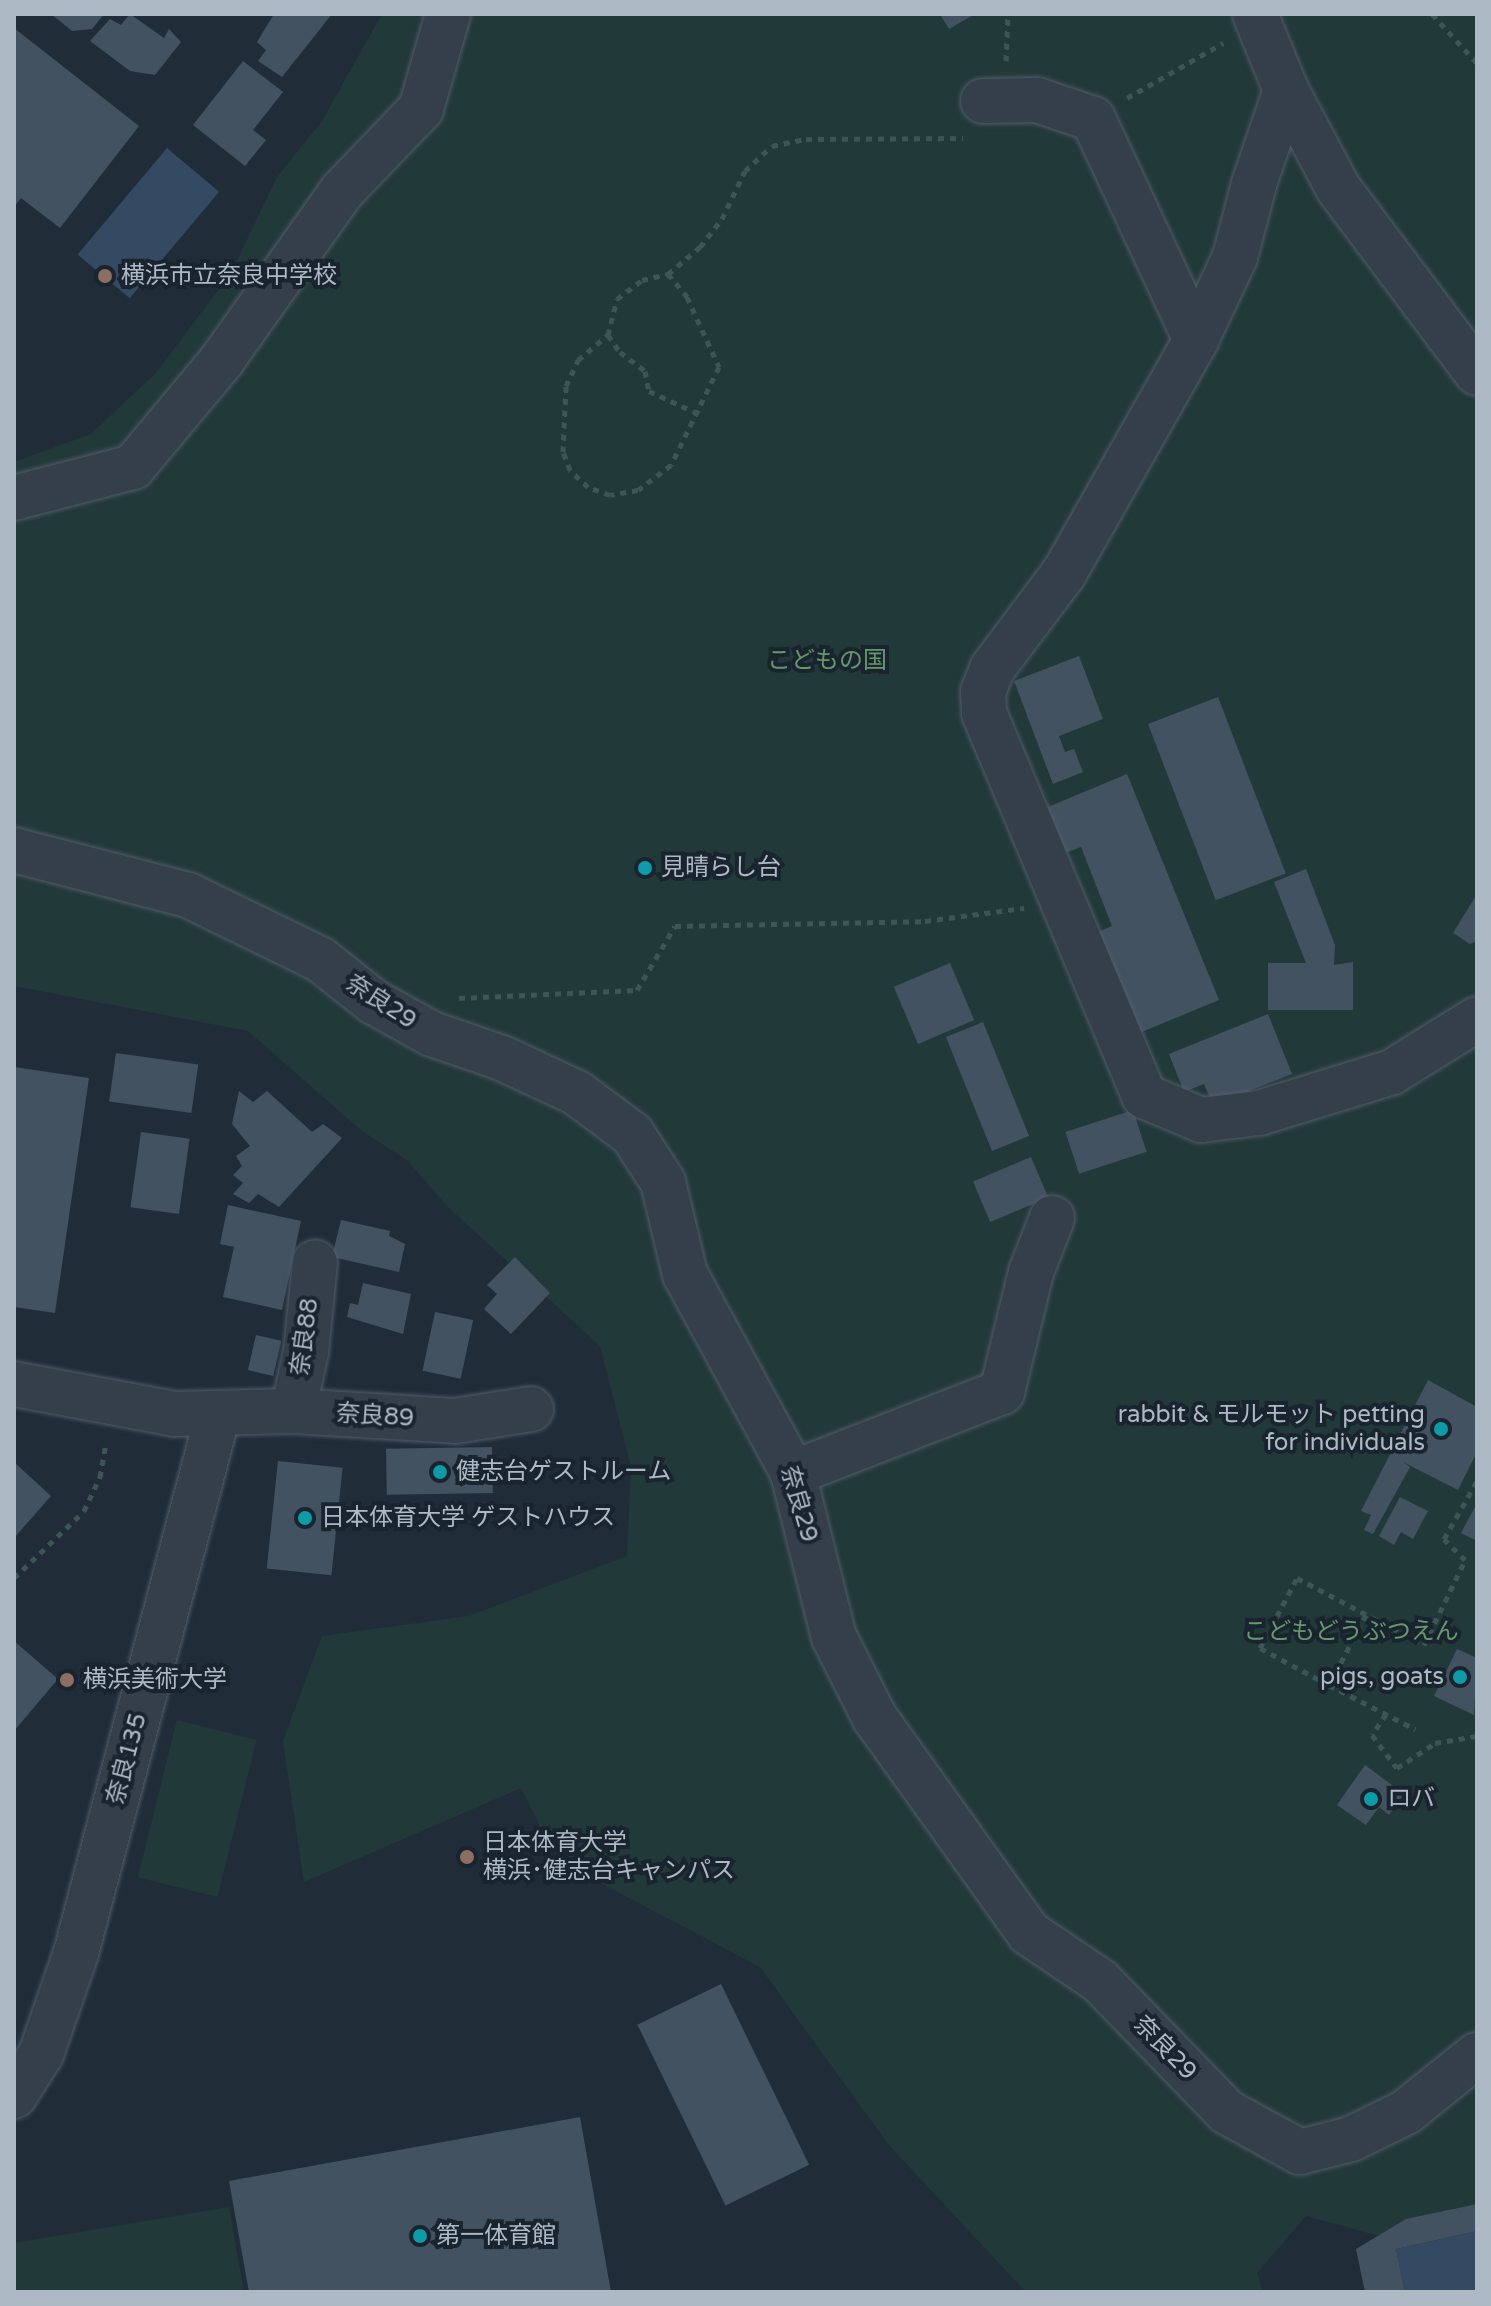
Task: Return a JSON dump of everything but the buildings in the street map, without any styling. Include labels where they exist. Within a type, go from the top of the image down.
[{"type":"street","points":[[14,498],[133,467],[222,360],[342,191],[421,109],[448,14]]},
{"type":"street","points":[[1257,18],[1286,90],[1338,188],[1477,373]]},
{"type":"street","points":[[1286,90],[1254,184],[1235,257],[1196,340],[1064,573],[998,660],[983,692],[984,713],[1144,1096],[1201,1120],[1259,1113],[1392,1072],[1477,1019]]},
{"type":"street","points":[[986,113],[1037,100],[1093,119],[1196,340]]},
{"type":"street","name":"奈良29","points":[[14,850],[188,895],[321,960],[374,1002],[432,1034],[502,1058],[577,1093],[632,1134],[663,1182],[685,1274],[793,1473],[834,1637],[875,1718],[1029,1933],[1100,1981],[1227,2112],[1300,2152],[1351,2139],[1406,2112],[1477,2055]]},
{"type":"street","points":[[793,1473],[1002,1392],[1031,1272],[1052,1218]]},
{"type":"street","name":"奈良88","points":[[293,1411],[306,1352],[315,1262]]},
{"type":"street","name":"奈良89","points":[[14,1384],[174,1414],[293,1411],[455,1421],[531,1409]]},
{"type":"street","name":"奈良135","points":[[14,2096],[41,2054],[76,1953],[218,1414]]},
{"type":"path","points":[[668,274],[687,297],[719,367],[699,414],[671,465],[638,490],[610,495],[588,487],[570,470],[563,452],[566,386],[578,360],[608,335],[617,299],[642,280],[668,274],[700,247],[722,219],[745,171],[772,146],[986,113],[1008,14]]},
{"type":"path","points":[[1432,14],[1477,63]]},
{"type":"path","points":[[1093,119],[1257,18]]},
{"type":"path","points":[[608,335],[620,352],[645,371],[649,391],[699,414]]},
{"type":"path","points":[[451,998],[637,990],[675,926],[925,921],[1062,903]]},
{"type":"path","points":[[14,1578],[84,1511],[100,1477],[112,1403]]},
{"type":"path","points":[[1415,1729],[1260,1648],[1297,1578],[1424,1645],[1465,1560],[1444,1539],[1477,1481]]},
{"type":"path","points":[[1329,1685],[1366,1615]]},
{"type":"path","points":[[1386,1714],[1372,1735],[1397,1768],[1435,1743],[1477,1736]]},
{"type":"green space","name":"こどもの国","points":[[382,14],[1477,14],[1477,2218],[1401,2242],[1306,2216],[1257,2273],[1263,2292],[1026,2292],[888,2144],[760,1967],[557,1860],[521,1788],[304,1882],[283,1741],[322,1636],[469,1616],[627,1556],[631,1467],[600,1346],[448,1207],[407,1160],[362,1131],[248,1031],[14,986],[14,462],[91,434],[156,373],[231,273],[277,177],[322,121]]},
{"type":"green space","points":[[177,1720],[257,1740],[217,1897],[138,1877]]},
{"type":"green space","points":[[229,2207],[244,2292],[16,2292],[14,2243]]},
{"type":"water","points":[[167,148],[219,192],[130,298],[78,254]]},
{"type":"water","points":[[1477,2231],[1477,2292],[1405,2292],[1396,2249]]},
{"type":"place","name":"横浜市立奈良中学校","points":[[105,276]]},
{"type":"place","name":"見晴らし台","points":[[645,868]]},
{"type":"place","name":"rabbit & モルモット petting for individuals","points":[[1441,1429]]},
{"type":"place","name":"健志台ゲストルーム","points":[[440,1472]]},
{"type":"place","name":"日本体育大学 ゲストハウス","points":[[305,1518]]},
{"type":"place","name":"pigs, goats","points":[[1460,1677]]},
{"type":"place","name":"横浜美術大学","points":[[67,1680]]},
{"type":"place","name":"ロバ","points":[[1371,1799]]},
{"type":"place","name":"日本体育大学 横浜･健志台キャンパス","points":[[467,1857]]},
{"type":"place","name":"第一体育館","points":[[420,2236]]},
{"type":"park label","name":"こどもどうぶつえん","points":[[1351,1632]]}]
